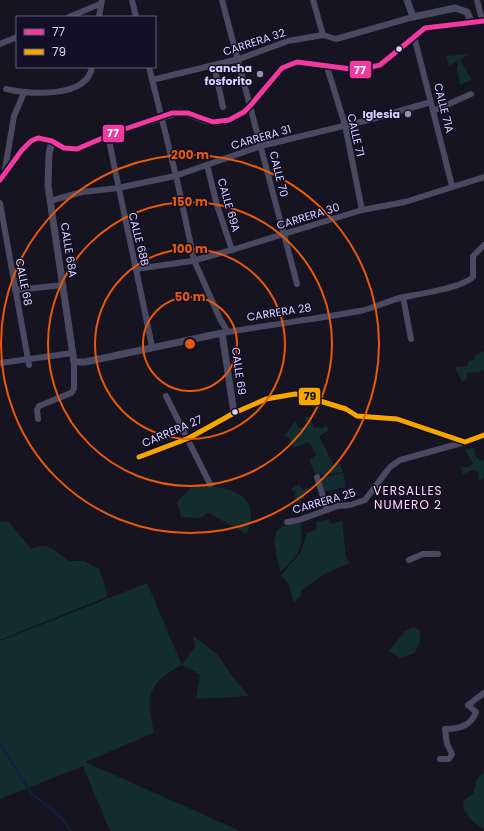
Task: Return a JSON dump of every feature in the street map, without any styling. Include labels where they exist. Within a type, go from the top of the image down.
[{"type":"street","points":[[132,0],[136,16]]},
{"type":"street","name":"CALLE 70","points":[[222,0],[297,284]]},
{"type":"street","points":[[313,0],[324,36]]},
{"type":"street","points":[[407,0],[413,17]]},
{"type":"street","points":[[2,178],[22,150],[38,138],[52,141],[64,148],[77,149],[108,135],[180,112],[188,113],[214,122],[221,122],[244,112],[268,83],[286,65],[297,62],[359,70],[380,65],[414,36],[430,26],[483,21],[477,0]]},
{"type":"street","points":[[70,16],[101,2]]},
{"type":"street","points":[[99,16],[101,2]]},
{"type":"street","name":"CARRERA 32","points":[[152,80],[239,60],[288,41],[324,36],[336,39],[413,17],[455,8],[467,12],[471,21]]},
{"type":"street","name":"CALLE 71A","points":[[414,36],[452,186]]},
{"type":"street","points":[[0,44],[16,37]]},
{"type":"street","points":[[214,65],[223,107]]},
{"type":"street","name":"CALLE 71","points":[[327,67],[345,125],[362,210]]},
{"type":"street","points":[[6,89],[24,93],[55,92],[79,86],[87,81],[92,68]]},
{"type":"street","name":"CALLE 69","points":[[149,68],[194,260],[225,333],[234,413]]},
{"type":"street","points":[[2,178],[14,116],[24,93]]},
{"type":"street","points":[[433,111],[471,94]]},
{"type":"street","name":"CARRERA 31","points":[[50,201],[82,192],[118,188],[175,176],[261,146],[372,119],[431,102]]},
{"type":"street","name":"CALLE 68B","points":[[108,135],[152,347]]},
{"type":"street","name":"CALLE 68A","points":[[38,419],[37,410],[39,406],[71,393],[74,389],[73,353],[50,201],[47,171],[52,141]]},
{"type":"street","name":"CALLE 69A","points":[[207,164],[217,205],[232,250]]},
{"type":"street","name":"CARRERA 30","points":[[136,269],[194,260],[232,250],[362,210],[405,202],[484,176]]},
{"type":"street","name":"CALLE 68","points":[[0,203],[29,363]]},
{"type":"street","name":"CARRERA 28","points":[[74,362],[85,362],[225,333],[362,310],[403,297],[427,294],[444,288],[463,285],[473,277],[474,256],[484,245]]},
{"type":"street","points":[[15,290],[63,285]]},
{"type":"street","points":[[403,297],[411,339]]},
{"type":"street","points":[[0,363],[29,363],[73,353]]},
{"type":"street","name":"CARRERA 27","points":[[139,457],[189,438],[234,413],[266,399],[294,394],[315,397],[320,401],[346,409],[357,416],[397,419],[465,442]]},
{"type":"street","points":[[166,396],[189,438],[210,484]]},
{"type":"street","points":[[465,442],[484,434]]},
{"type":"street","name":"CARRERA 25","points":[[287,522],[299,520],[327,510],[365,500],[390,466],[400,460],[465,442]]},
{"type":"street","points":[[317,477],[327,510]]},
{"type":"street","points":[[410,560],[423,554],[438,554]]},
{"type":"street","points":[[440,759],[449,759],[452,754],[447,744],[445,729],[455,729],[466,725],[473,720],[476,712],[468,705],[484,693]]},
{"type":"green space","points":[[469,54],[460,60],[472,80],[460,85],[457,69],[459,60],[449,66],[446,56]]},
{"type":"green space","points":[[484,351],[484,370],[467,373],[467,378],[462,382],[455,367],[467,366],[469,361],[474,360],[476,355]]},
{"type":"green space","points":[[305,417],[310,417],[314,428],[318,427],[320,429],[327,426],[328,431],[319,436],[334,466],[340,463],[343,472],[316,476],[309,460],[316,455],[309,442],[294,448],[289,438],[283,436],[295,421],[299,428],[307,426]]},
{"type":"green space","points":[[474,447],[475,455],[480,461],[484,460],[484,478],[479,481],[478,472],[473,470],[463,474],[461,467],[469,467],[473,464],[465,450]]},
{"type":"green space","points":[[343,473],[346,487],[323,492],[319,478]]},
{"type":"green space","points":[[195,484],[229,490],[244,498],[249,504],[251,512],[247,534],[208,513],[200,518],[181,517],[177,502]]},
{"type":"green space","points":[[299,484],[302,490],[308,488],[309,490],[303,494],[305,499],[301,499],[301,502],[298,503],[294,497],[295,492],[291,489]]},
{"type":"green space","points":[[329,519],[331,524],[342,521],[346,557],[350,563],[324,574],[301,591],[301,595],[294,603],[289,585],[281,575],[301,552],[307,533],[317,529],[316,522]]},
{"type":"green space","points":[[8,521],[31,549],[43,546],[52,548],[69,561],[84,561],[99,569],[107,592],[107,597],[0,640],[0,522]]},
{"type":"green space","points":[[300,523],[302,538],[299,550],[291,562],[280,572],[274,542],[277,530],[287,524]]},
{"type":"green space","points":[[147,583],[182,665],[162,678],[152,692],[150,710],[154,733],[85,762],[240,831],[110,831],[83,766],[0,799],[0,641]]},
{"type":"green space","points":[[414,627],[420,631],[420,640],[415,653],[400,658],[389,651],[405,631]]},
{"type":"green space","points":[[193,636],[217,654],[232,676],[249,696],[196,699],[200,674],[182,665],[195,647]]},
{"type":"green space","points":[[484,772],[483,828],[469,818],[463,801],[473,794],[477,779]]},
{"type":"waterway","points":[[0,744],[31,793],[61,817],[71,831]]},
{"type":"transit line","name":"77","points":[[0,180],[22,150],[31,141],[38,138],[52,141],[64,148],[77,149],[119,131],[172,113],[188,113],[213,122],[229,120],[244,112],[282,68],[297,62],[359,70],[380,65],[425,28],[484,21]]},
{"type":"transit line","name":"79","points":[[139,457],[189,438],[234,413],[266,399],[295,394],[315,397],[320,401],[346,409],[357,416],[397,419],[465,442],[484,435]]},
{"type":"place","name":"cancha fosforito","points":[[260,74]]},
{"type":"place","name":"Iglesia","points":[[408,114]]},
{"type":"district","name":"VERSALLES NUMERO 2","points":[[408,497]]}]
